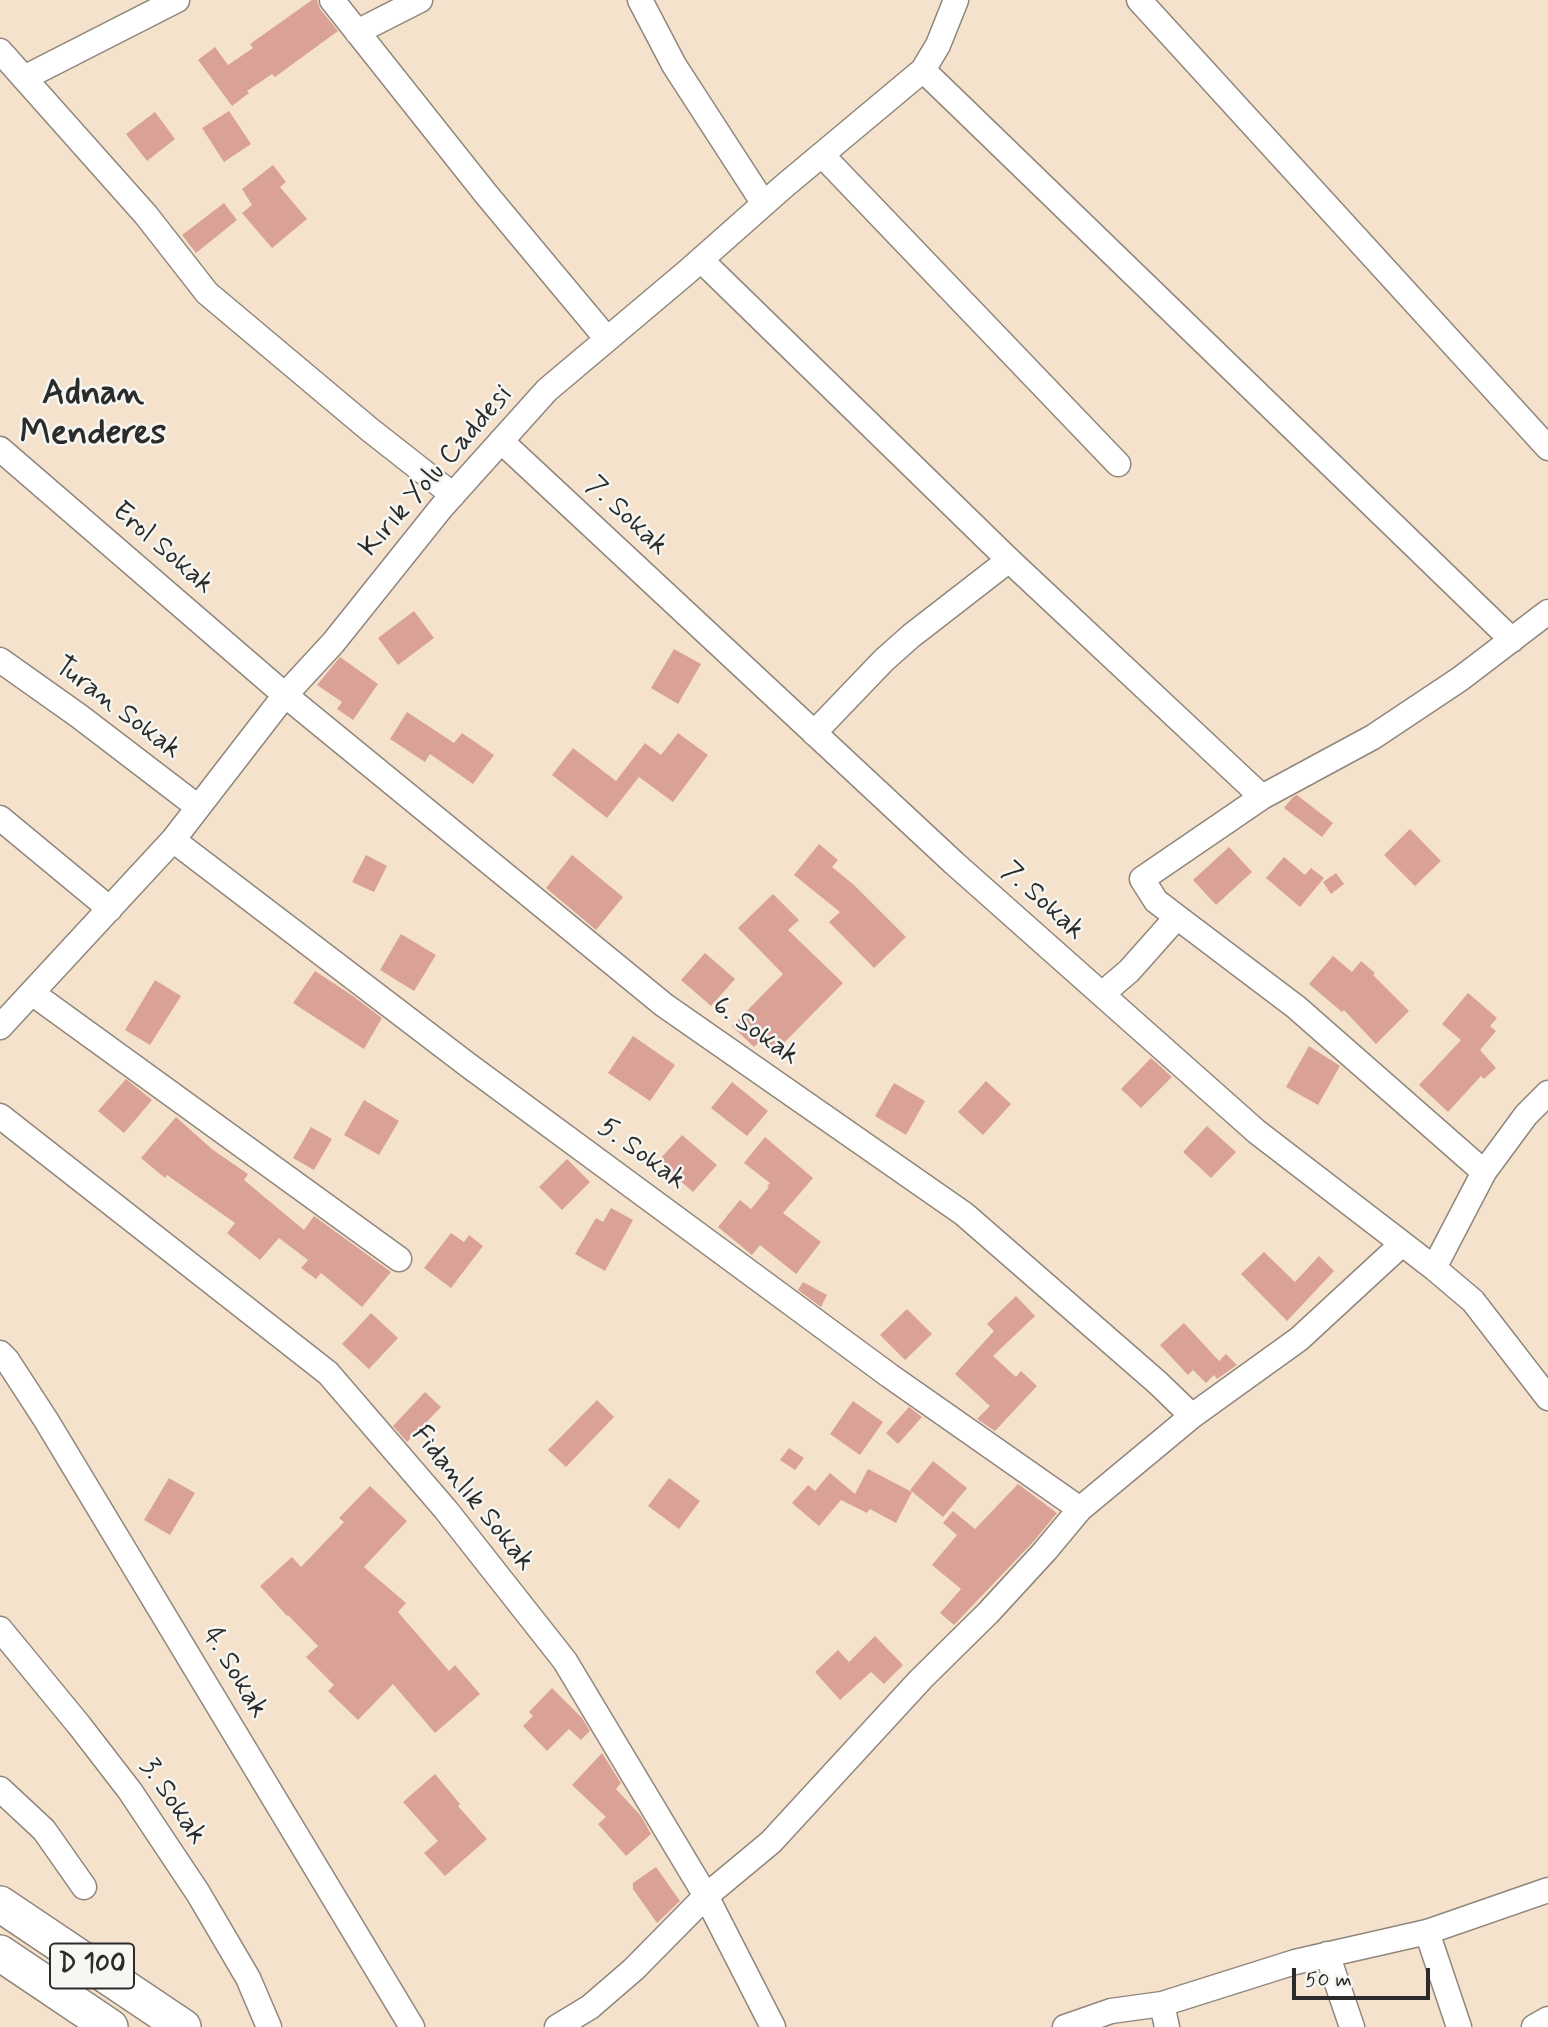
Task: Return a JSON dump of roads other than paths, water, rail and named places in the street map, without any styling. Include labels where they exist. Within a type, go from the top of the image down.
[{"type":"highway","name":"D 100","points":[[0,1904],[183,2027]]},
{"type":"highway","name":"D 100","points":[[0,1953],[110,2027]]},
{"type":"street","points":[[24,78],[177,0]]},
{"type":"street","points":[[332,0],[486,194],[607,339]]},
{"type":"street","points":[[357,32],[420,0]]},
{"type":"street","points":[[640,0],[674,65],[764,204]]},
{"type":"street","name":"Kırık Yolu Caddesi","points":[[0,1027],[173,840],[285,695],[333,643],[453,495],[547,390],[923,70],[938,45],[956,0]]},
{"type":"street","points":[[1139,0],[1548,448]]},
{"type":"street","points":[[0,51],[146,215],[207,293],[369,429],[453,495]]},
{"type":"street","points":[[923,70],[1512,640]]},
{"type":"street","points":[[822,155],[1118,464]]},
{"type":"street","points":[[701,260],[1009,560],[1262,797]]},
{"type":"street","name":"7. Sokak","points":[[501,441],[954,863],[1102,994],[1258,1132],[1473,1301],[1548,1398]]},
{"type":"street","name":"Erol Sokak","points":[[0,449],[285,695]]},
{"type":"street","points":[[814,733],[902,644],[1009,560]]},
{"type":"street","points":[[1484,1172],[1296,1007],[1156,901],[1142,879],[1262,797],[1373,737],[1460,679],[1548,612]]},
{"type":"street","name":"Turan Sokak","points":[[0,660],[79,716],[198,807]]},
{"type":"street","name":"6. Sokak","points":[[285,695],[664,1005],[964,1214],[1158,1382],[1192,1416]]},
{"type":"street","points":[[0,818],[110,909]]},
{"type":"street","name":"5. Sokak","points":[[173,840],[468,1065],[890,1377],[1080,1509]]},
{"type":"street","points":[[1102,994],[1129,971],[1177,917]]},
{"type":"street","points":[[32,993],[400,1259]]},
{"type":"street","points":[[1434,1268],[1484,1172],[1526,1115],[1548,1093]]},
{"type":"street","name":"Fidanlık Sokak","points":[[0,1116],[328,1373],[446,1510],[565,1661],[706,1896],[774,2027]]},
{"type":"street","points":[[557,2027],[590,2007],[625,1977],[706,1896],[771,1842],[921,1679],[988,1613],[1080,1509],[1192,1416],[1298,1339],[1402,1244]]},
{"type":"street","name":"4. Sokak","points":[[0,1353],[46,1420],[412,2027]]},
{"type":"street","name":"3. Sokak","points":[[0,1629],[130,1791],[198,1893],[248,1978],[269,2027]]},
{"type":"street","points":[[0,1789],[44,1830],[84,1886]]},
{"type":"street","points":[[1065,2027],[1111,2011],[1164,2016],[1326,1954],[1427,1932],[1548,1890]]},
{"type":"street","points":[[1427,1932],[1459,2027]]},
{"type":"street","points":[[1326,1954],[1352,2027]]},
{"type":"street","points":[[1534,2027],[1548,2019]]},
{"type":"district","name":"Adnan Menderes","points":[[93,416]]}]
